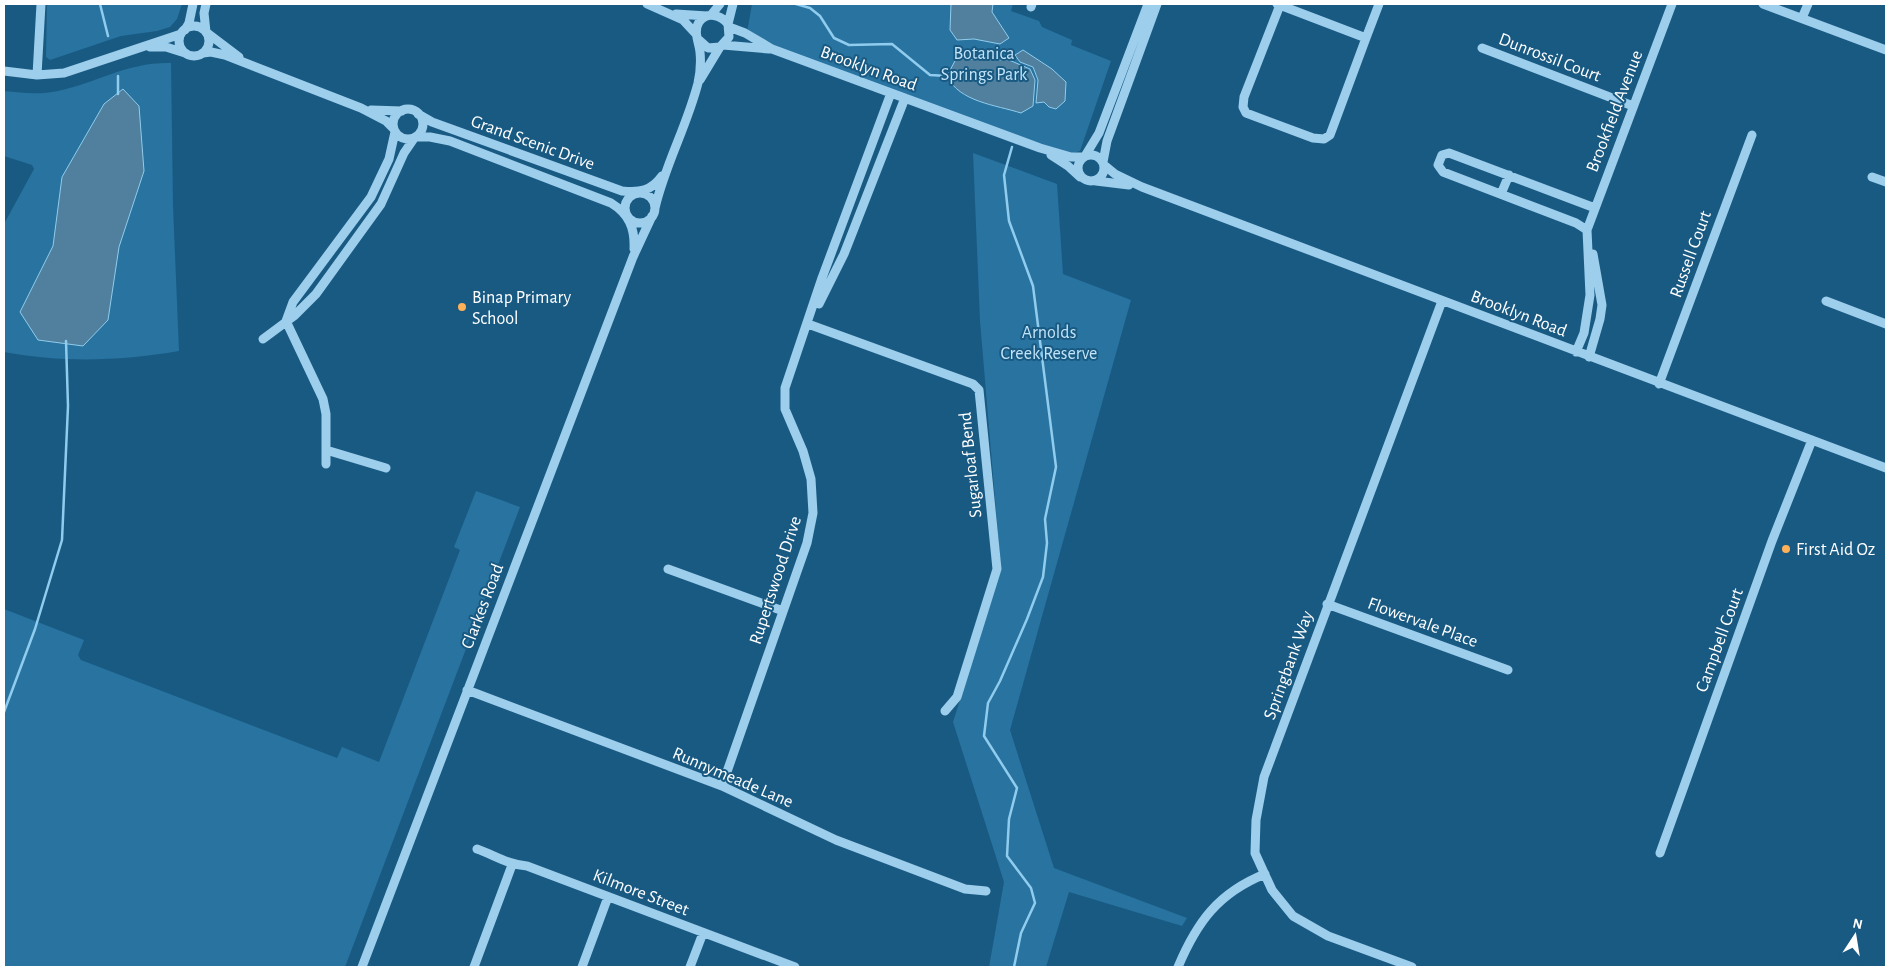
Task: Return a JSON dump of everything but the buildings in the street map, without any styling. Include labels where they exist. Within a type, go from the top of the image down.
[{"type":"street","points":[[37,75],[41,4]]},
{"type":"street","points":[[185,52],[180,44],[183,32],[189,23],[193,4]]},
{"type":"street","points":[[203,53],[209,41],[204,13],[206,4]]},
{"type":"street","points":[[647,4],[683,20],[708,48],[722,46],[729,37],[728,26],[733,4]]},
{"type":"street","points":[[697,37],[699,23],[720,4]]},
{"type":"street","points":[[1148,4],[1099,133],[1077,167],[1081,178],[1088,182],[1096,181],[1102,176],[1106,146],[1156,4]]},
{"type":"street","points":[[1366,38],[1278,4],[1244,96],[1243,107],[1246,113],[1313,138],[1324,139],[1330,135],[1379,4]]},
{"type":"street","name":"Brookfield Avenue","points":[[1576,352],[1588,317],[1590,295],[1587,230],[1672,4]]},
{"type":"street","points":[[1763,4],[1886,50]]},
{"type":"street","points":[[1802,18],[1808,4]]},
{"type":"street","points":[[670,13],[718,16],[728,26]]},
{"type":"street","name":"Grand Scenic Drive","points":[[4,71],[37,75],[64,73],[183,32],[194,26],[206,32],[259,70]]},
{"type":"street","name":"Brooklyn Road","points":[[728,26],[772,49],[1040,148],[1071,157],[1084,157]]},
{"type":"street","name":"Clarkes Road","points":[[362,967],[633,257],[653,212],[698,82],[701,53],[697,37]]},
{"type":"street","name":"Grand Scenic Drive","points":[[130,50],[158,46],[176,48],[194,56],[211,52],[225,55],[259,70],[361,108],[386,121],[402,138],[426,136],[450,142],[603,199],[628,217]]},
{"type":"street","name":"Brooklyn Road","points":[[722,46],[772,49]]},
{"type":"street","name":"Clarkes Road","points":[[698,82],[722,46]]},
{"type":"street","name":"Dunrossil Court","points":[[1482,48],[1633,106]]},
{"type":"street","name":"Rupertswood Drive","points":[[722,786],[807,543],[813,513],[811,479],[803,451],[785,409],[785,388],[822,278],[891,93]]},
{"type":"street","name":"Rupertswood Drive","points":[[808,324],[844,254],[905,98]]},
{"type":"street","name":"Grand Scenic Drive","points":[[361,108],[384,111],[412,110],[432,122],[610,188],[639,193]]},
{"type":"street","points":[[326,464],[326,414],[323,398],[286,321],[293,302],[303,291],[371,196],[389,159],[395,130],[395,117],[402,111]]},
{"type":"street","points":[[263,339],[316,294],[371,219],[389,189],[404,153],[420,133],[423,124],[418,114]]},
{"type":"street","name":"Russell Court","points":[[1659,384],[1752,135]]},
{"type":"street","name":"Brooklyn Road","points":[[1040,148],[1068,166],[1081,178]]},
{"type":"street","points":[[1589,358],[1600,318],[1600,291],[1587,230],[1579,224],[1443,172],[1438,165],[1442,155],[1449,153],[1595,208]]},
{"type":"street","points":[[1084,157],[1097,157],[1103,164]]},
{"type":"street","name":"Brooklyn Road","points":[[1103,164],[1115,174],[1142,187],[1442,300],[1589,358],[1886,468]]},
{"type":"street","name":"Clarkes Road","points":[[633,257],[634,235],[625,210],[627,200],[648,190],[667,170]]},
{"type":"street","points":[[1501,194],[1509,175]]},
{"type":"street","points":[[1872,177],[1886,182]]},
{"type":"street","name":"Brooklyn Road","points":[[1096,181],[1142,187]]},
{"type":"street","points":[[855,191],[866,196]]},
{"type":"street","points":[[628,217],[639,222],[653,212],[650,197],[639,193]]},
{"type":"street","name":"Springbank Way","points":[[1412,967],[1328,936],[1294,916],[1272,890],[1255,853],[1256,820],[1264,777],[1442,300]]},
{"type":"street","points":[[1826,301],[1886,324]]},
{"type":"street","points":[[1588,317],[1600,318]]},
{"type":"street","name":"Sugarloaf Bend","points":[[808,324],[973,384],[979,390],[997,569],[957,697],[945,711]]},
{"type":"street","name":"Campbell Court","points":[[1660,853],[1772,542],[1812,440]]},
{"type":"street","points":[[326,450],[386,468]]},
{"type":"street","points":[[668,569],[783,611]]},
{"type":"street","name":"Flowervale Place","points":[[1327,604],[1508,670]]},
{"type":"street","name":"Runnymeade Lane","points":[[467,690],[722,786],[836,840],[965,889],[986,891]]},
{"type":"street","name":"Kilmore Street","points":[[477,849],[502,858],[512,866],[527,866],[795,967]]},
{"type":"street","points":[[474,967],[512,866]]},
{"type":"street","points":[[1178,967],[1201,922],[1219,900],[1244,882],[1265,874]]},
{"type":"street","points":[[582,967],[608,896]]},
{"type":"street","points":[[690,967],[703,933]]},
{"type":"green space","points":[[47,4],[182,4],[177,19],[170,27],[157,31],[121,36],[50,60],[46,57]]},
{"type":"green space","name":"Botanica Springs Park","points":[[752,4],[1013,4],[1011,11],[1039,21],[1042,27],[1072,40],[1071,45],[1111,61],[1080,151],[1067,155],[746,38]]},
{"type":"green space","points":[[171,63],[173,206],[179,351],[113,359],[48,358],[4,352],[4,224],[34,169],[32,165],[4,156],[4,91],[51,92],[73,87],[127,69]]},
{"type":"green space","name":"Arnolds Creek Reserve","points":[[973,153],[1057,184],[1063,274],[1131,300],[1010,730],[1054,868],[1187,918],[1182,926],[1069,892],[1046,967],[989,967],[1004,882],[953,722],[1001,570],[980,321]]},
{"type":"green space","points":[[476,491],[520,507],[345,967],[4,967],[4,609],[84,640],[78,655],[81,660],[337,758],[342,747],[379,762],[460,550],[454,547]]},
{"type":"shaded area","points":[[951,4],[993,4],[992,12],[1009,38],[1000,44],[974,39],[957,40],[950,30]]},
{"type":"shaded area","points":[[1023,50],[1052,69],[1066,82],[1065,101],[1056,109],[1049,107],[1044,102],[1036,103],[1038,80],[1033,67],[1020,62],[1015,55]]},
{"type":"shaded area","points":[[956,59],[1009,60],[1030,69],[1035,80],[1033,106],[1021,113],[990,105],[960,92],[947,76]]},
{"type":"shaded area","points":[[123,89],[139,106],[144,171],[119,247],[108,320],[83,346],[38,340],[20,312],[53,246],[62,177],[104,104]]},
{"type":"waterway","points":[[100,4],[108,36]]},
{"type":"waterway","points":[[796,4],[810,8],[820,16],[834,38],[849,45],[892,44],[930,75],[947,76]]},
{"type":"waterway","points":[[118,76],[118,94]]},
{"type":"waterway","points":[[1012,147],[1004,175],[1009,221],[1033,286],[1056,467],[1045,519],[1047,543],[1043,577],[1000,681],[988,703],[984,736],[1017,788],[1009,819],[1007,856],[1031,888],[1035,903],[1021,933],[1014,967]]},
{"type":"waterway","points":[[4,712],[35,629],[62,540],[68,406],[66,341]]},
{"type":"place","name":"Binap Primary School","points":[[462,307]]},
{"type":"place","name":"First Aid Oz","points":[[1786,549]]}]
